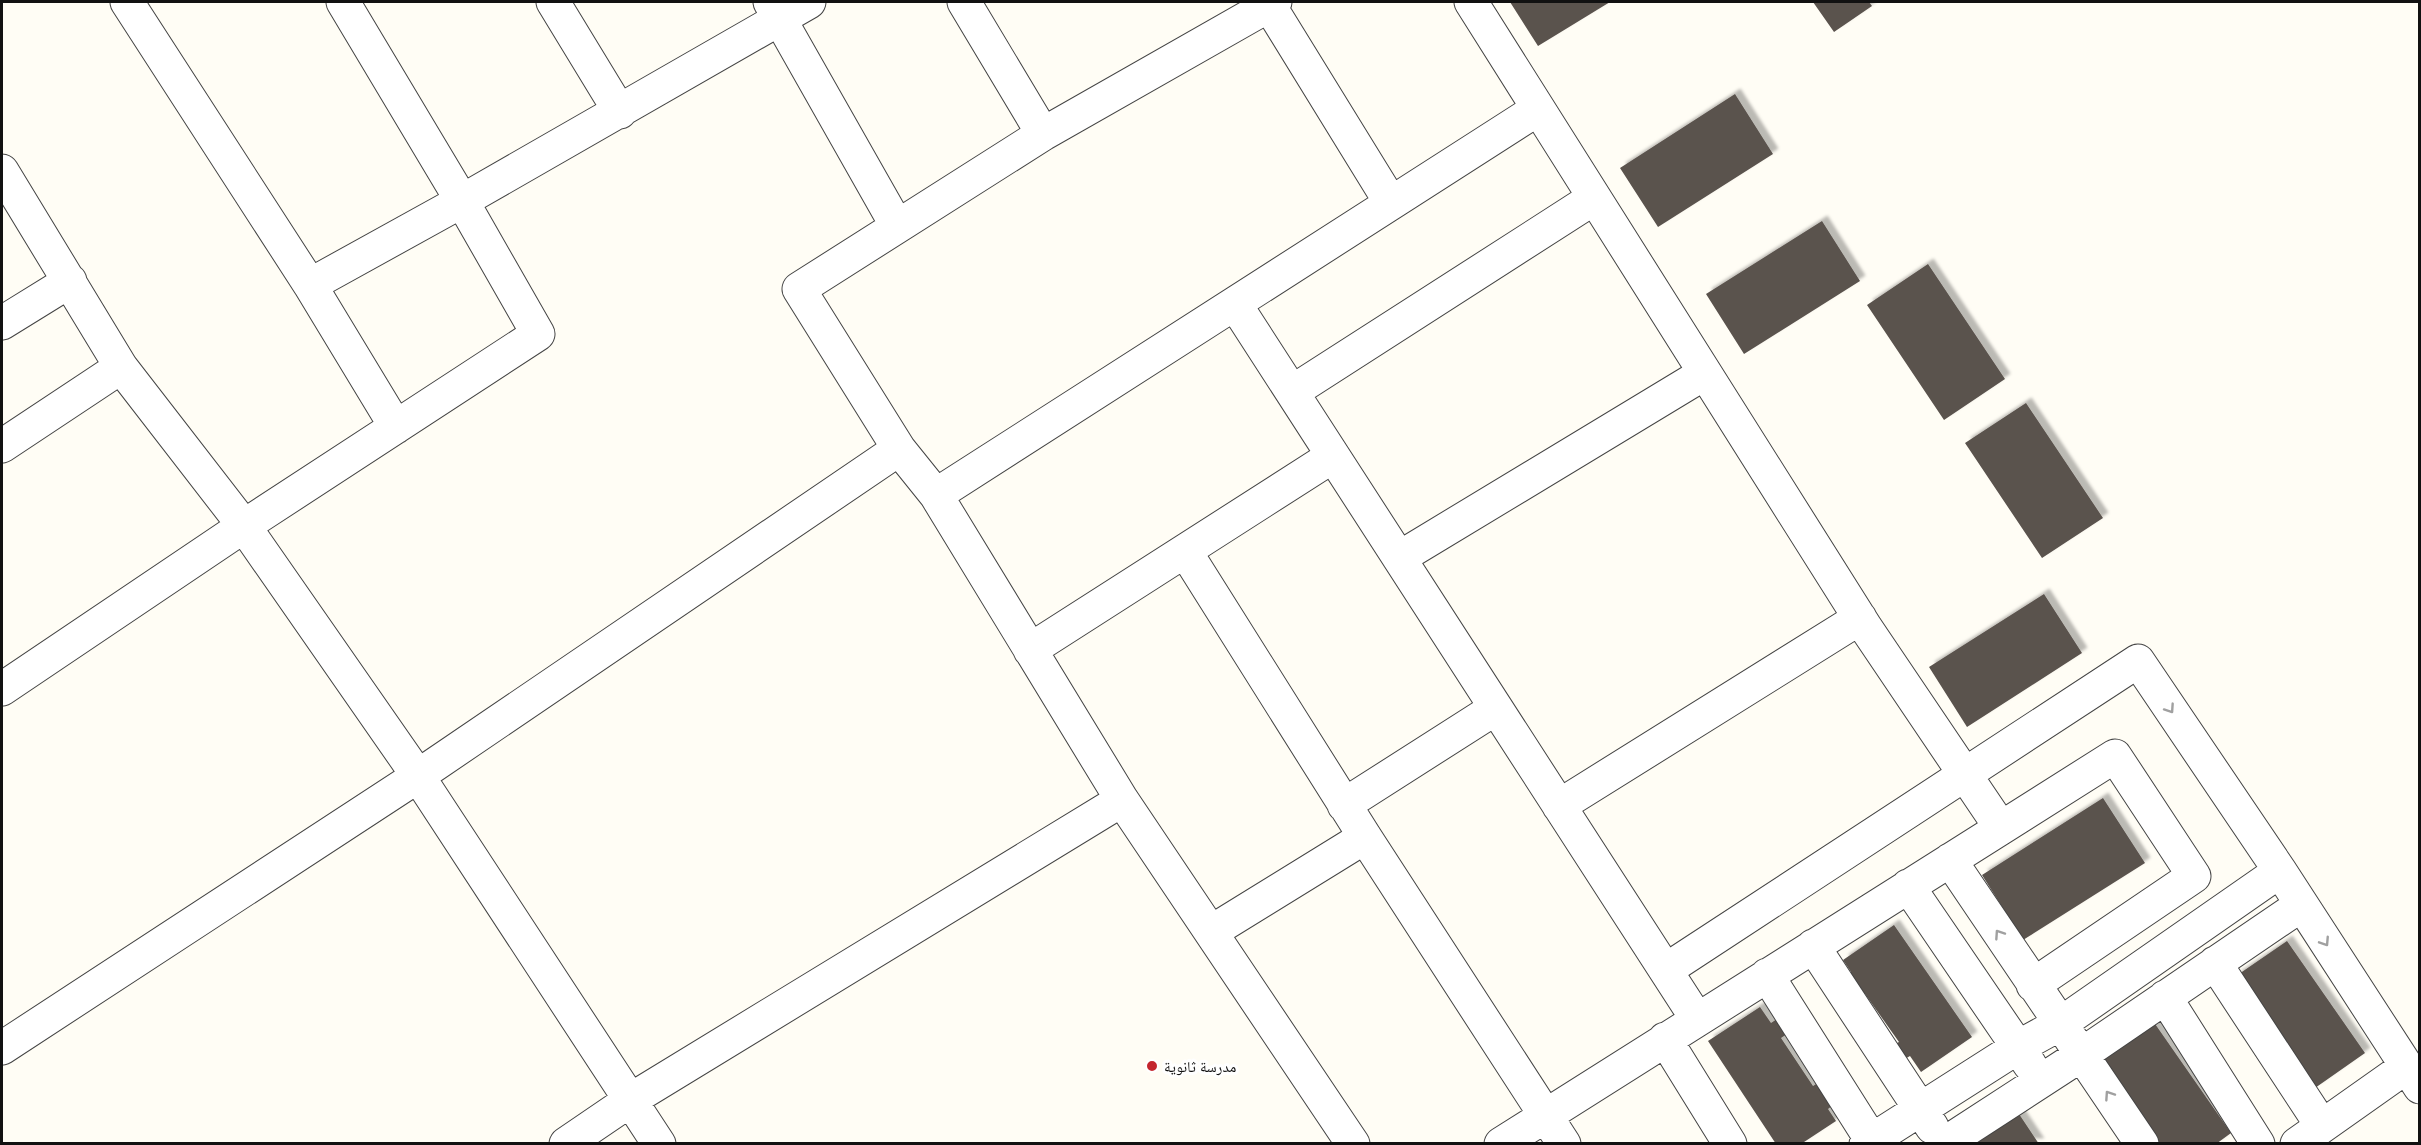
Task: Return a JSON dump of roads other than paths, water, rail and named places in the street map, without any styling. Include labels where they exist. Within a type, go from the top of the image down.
[{"type":"street","points":[[127,2],[310,285],[396,427]]},
{"type":"street","points":[[2,688],[244,526],[538,334],[462,201],[343,2]]},
{"type":"street","points":[[553,2],[620,112]]},
{"type":"street","points":[[310,285],[620,112],[775,10],[809,2]]},
{"type":"street","points":[[964,2],[1044,134]]},
{"type":"street","points":[[1472,2],[1860,618],[2001,828]]},
{"type":"street","points":[[1353,1143],[1122,800],[936,495],[899,449],[799,289],[1044,134],[1272,3],[1391,203]]},
{"type":"street","points":[[775,10],[897,226]]},
{"type":"street","points":[[936,495],[1538,109]]},
{"type":"street","points":[[2,171],[120,367],[244,526],[418,776],[659,1143]]},
{"type":"street","points":[[1292,392],[1594,198]]},
{"type":"street","points":[[2,323],[70,281]]},
{"type":"street","points":[[1235,304],[1697,1019]]},
{"type":"street","points":[[2,446],[120,367]]},
{"type":"street","points":[[1399,558],[1705,373]]},
{"type":"street","points":[[2,1048],[418,776],[899,449]]},
{"type":"street","points":[[1030,650],[1333,456]]},
{"type":"street","points":[[1185,551],[1344,805],[1564,1143]]},
{"type":"street","points":[[1559,806],[1860,618]]},
{"type":"street","points":[[1666,970],[2138,661],[2280,870],[2413,1077],[2310,1135],[2215,963]]},
{"type":"street","points":[[1344,805],[1496,708]]},
{"type":"street","points":[[1501,1143],[2115,756],[2194,876],[2033,985]]},
{"type":"street","points":[[566,1143],[632,1099],[1122,800]]},
{"type":"street","points":[[1211,932],[1365,837]]},
{"type":"street","points":[[1950,860],[2142,1143]]},
{"type":"street","points":[[1767,975],[1871,1142],[2018,1047],[2060,1024],[2280,870]]},
{"type":"street","points":[[1908,886],[2041,1081]]},
{"type":"street","points":[[1813,946],[1943,1143],[2081,1055],[2301,905]]},
{"type":"street","points":[[2165,997],[2258,1143]]},
{"type":"street","points":[[1665,1039],[1730,1143]]},
{"type":"place","name":"مدرسة ثانوية","points":[[1152,1066]]}]
